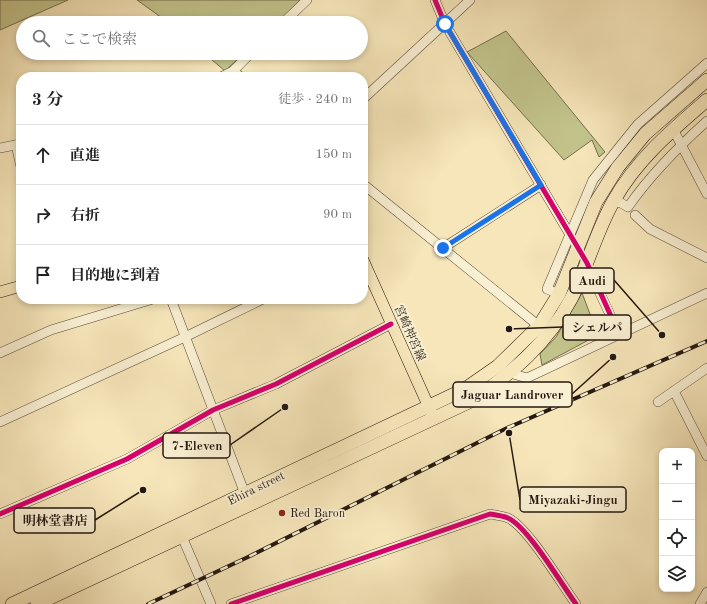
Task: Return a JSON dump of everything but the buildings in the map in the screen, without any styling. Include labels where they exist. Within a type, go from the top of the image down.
[{"type":"highway","name":"Ehira street","points":[[12,604],[179,531],[431,412],[498,366],[539,326],[559,294],[579,249],[596,202],[618,167],[645,134],[707,80]]},
{"type":"highway","name":"Ehira street","points":[[37,604],[179,531],[245,494],[431,412],[473,400],[510,373],[549,334],[571,299],[613,202],[631,174],[656,145],[707,100]]},
{"type":"main road","name":"宮崎神宮線","points":[[368,271],[431,412]]},
{"type":"main road","points":[[0,292],[16,287]]},
{"type":"street","points":[[290,16],[307,0]]},
{"type":"street","points":[[435,0],[445,24],[579,249],[619,334]]},
{"type":"street","points":[[368,94],[470,0]]},
{"type":"street","points":[[233,71],[245,60]]},
{"type":"street","points":[[559,294],[547,289],[593,180],[638,124],[707,64]]},
{"type":"street","points":[[613,202],[621,203],[628,207],[647,180],[707,121]]},
{"type":"street","points":[[673,129],[707,194]]},
{"type":"street","points":[[0,148],[16,145]]},
{"type":"street","points":[[443,248],[541,185]]},
{"type":"street","points":[[368,188],[539,326]]},
{"type":"street","points":[[635,215],[650,229],[707,258]]},
{"type":"street","points":[[510,373],[527,378],[707,293]]},
{"type":"street","points":[[0,354],[51,330],[137,304]]},
{"type":"street","points":[[173,304],[245,494]]},
{"type":"street","points":[[0,422],[185,337],[253,304]]},
{"type":"street","points":[[0,514],[127,459],[213,410],[276,384],[391,324]]},
{"type":"street","points":[[658,402],[707,368]]},
{"type":"street","points":[[674,391],[707,456]]},
{"type":"street","points":[[231,604],[490,514],[509,519],[516,524],[531,541],[576,604]]},
{"type":"street","points":[[179,531],[211,604]]},
{"type":"street","points":[[700,604],[707,592]]},
{"type":"green space","points":[[0,0],[68,0],[32,16],[16,16],[16,23],[0,30]]},
{"type":"green space","points":[[137,0],[302,0],[285,16],[159,16]]},
{"type":"green space","points":[[506,31],[605,152],[599,157],[592,140],[564,160],[467,52]]},
{"type":"green space","points":[[212,60],[237,60],[225,71]]},
{"type":"green space","points":[[582,293],[598,335],[542,365],[540,354],[556,337]]},
{"type":"railway","points":[[148,604],[248,557],[507,428],[707,341]]},
{"type":"cycle path","points":[[435,0],[445,24],[587,263],[619,334]]},
{"type":"cycle path","points":[[0,514],[127,459],[213,410],[276,384],[391,324]]},
{"type":"cycle path","points":[[231,604],[490,514],[508,518],[525,533],[535,544],[576,604]]},
{"type":"place","name":"シェルパ","points":[[509,329]]},
{"type":"place","name":"Audi","points":[[662,335]]},
{"type":"place","name":"Jaguar Landrover","points":[[613,357]]},
{"type":"place","name":"7-Eleven","points":[[285,407]]},
{"type":"place","name":"Miyazaki-Jingu","points":[[509,433]]},
{"type":"place","name":"明林堂書店","points":[[143,490]]},
{"type":"place","name":"Red Baron","points":[[282,513]]},
{"type":"route","points":[[443,248],[541,185],[445,24]]}]
